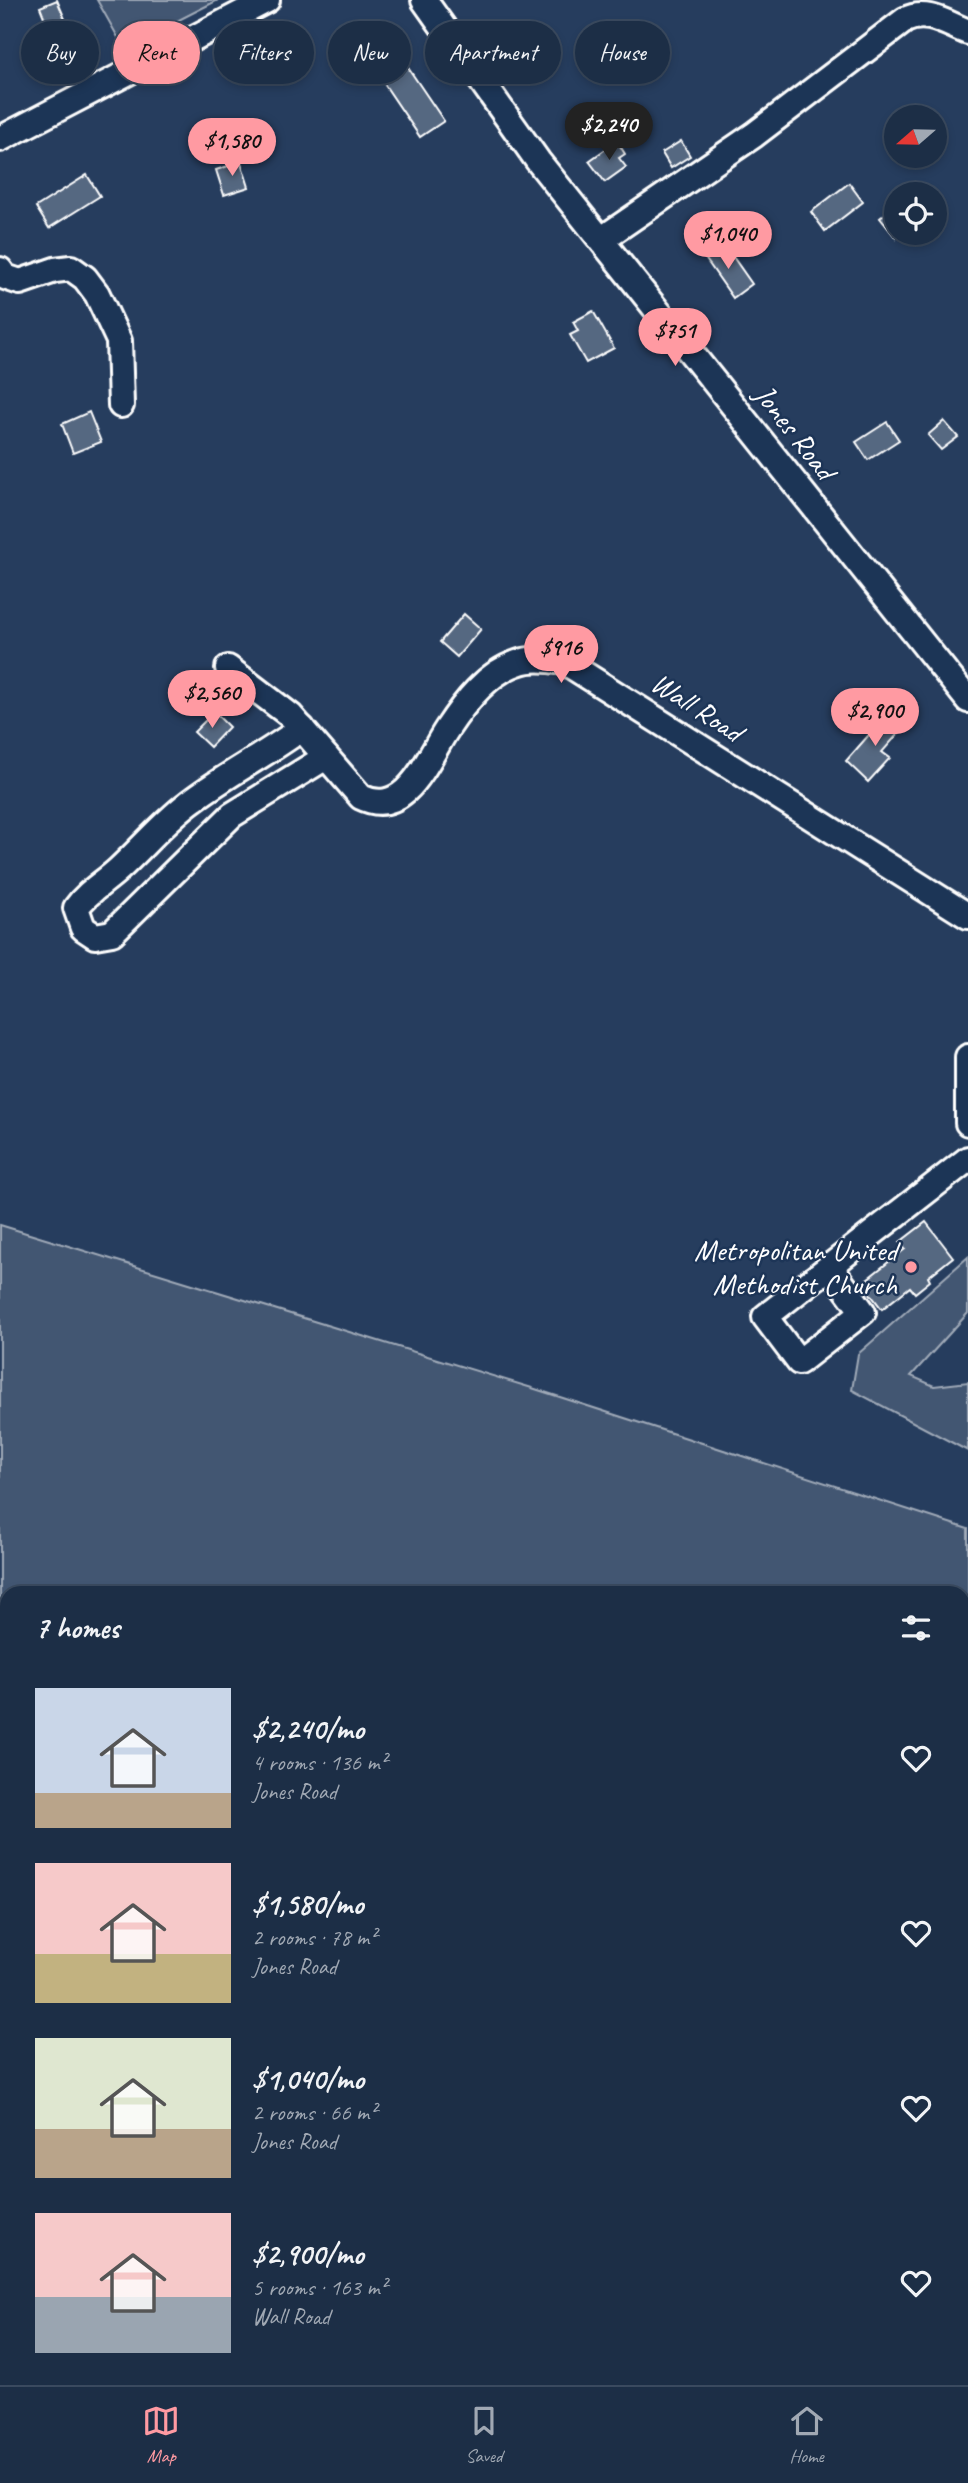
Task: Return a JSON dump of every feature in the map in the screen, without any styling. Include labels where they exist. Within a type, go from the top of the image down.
[{"type":"street","points":[[0,139],[267,0]]},
{"type":"street","name":"Jones Road","points":[[424,0],[538,161],[968,700]]},
{"type":"street","points":[[602,239],[754,135],[905,20],[916,14],[926,15],[968,32]]},
{"type":"street","points":[[0,270],[5,277],[20,282],[55,270],[71,268],[85,278],[108,313],[119,341],[121,405]]},
{"type":"street","name":"Wall Road","points":[[228,668],[291,716],[360,797],[373,803],[386,803],[409,788],[448,727],[486,681],[516,663],[541,660],[565,662],[968,916]]},
{"type":"street","points":[[302,728],[263,756],[241,766],[192,799],[115,873],[85,894],[76,908],[83,928],[95,936],[112,933],[232,815],[326,757]]},
{"type":"street","points":[[968,1058],[968,1123]]},
{"type":"street","points":[[830,1267],[968,1159]]},
{"type":"shaded area","points":[[97,0],[218,0],[177,21],[113,21],[113,28]]},
{"type":"shaded area","points":[[0,1225],[532,1388],[968,1529],[968,1586],[0,1586]]},
{"type":"shaded area","points":[[968,1257],[968,1313],[911,1376],[934,1386],[968,1382],[968,1451],[852,1390],[858,1354]]},
{"type":"building","points":[[57,0],[65,19],[46,21],[40,7]]},
{"type":"building","points":[[411,72],[444,121],[420,137],[384,84],[411,84]]},
{"type":"building","points":[[617,141],[625,154],[619,158],[626,167],[605,182],[589,161]]},
{"type":"building","points":[[681,141],[690,156],[671,168],[662,153]]},
{"type":"building","points":[[241,162],[249,187],[224,195],[216,170]]},
{"type":"building","points":[[87,175],[100,196],[49,228],[36,207]]},
{"type":"building","points":[[849,183],[863,202],[825,231],[811,212]]},
{"type":"building","points":[[724,244],[752,284],[733,298],[705,258]]},
{"type":"building","points":[[593,311],[614,348],[586,363],[570,335],[578,331],[573,322]]},
{"type":"building","points":[[89,412],[101,442],[73,453],[62,424]]},
{"type":"building","points":[[944,421],[958,437],[941,450],[928,435]]},
{"type":"building","points":[[887,422],[899,440],[868,460],[856,442]]},
{"type":"building","points":[[464,614],[481,629],[457,657],[440,642]]},
{"type":"building","points":[[214,712],[229,727],[210,747],[194,732]]},
{"type":"building","points":[[889,712],[905,726],[882,752],[890,758],[868,782],[846,761]]},
{"type":"building","name":"Metropolitan United Methodist Church","points":[[926,1222],[953,1257],[928,1277],[930,1281],[915,1293],[910,1287],[882,1309],[862,1283],[905,1249],[900,1242]]},
{"type":"place","name":"Metropolitan United Methodist Church","points":[[911,1267]]}]
